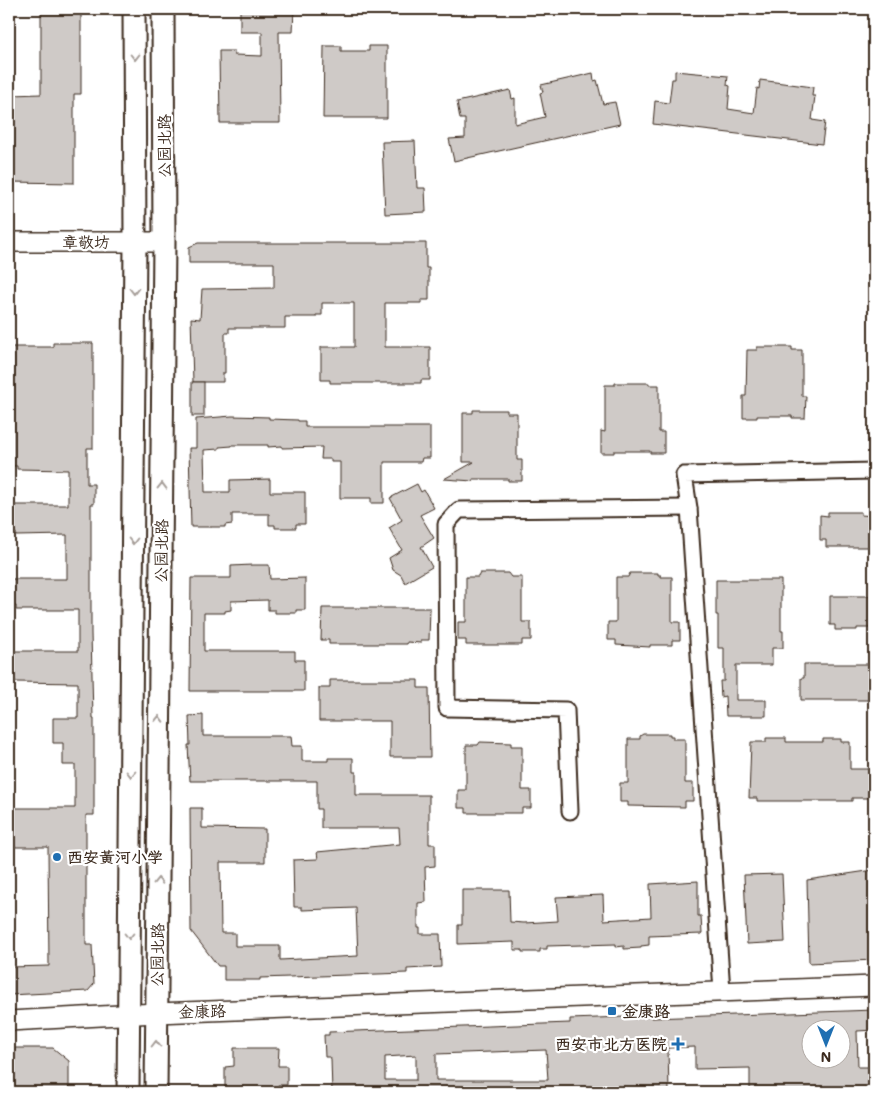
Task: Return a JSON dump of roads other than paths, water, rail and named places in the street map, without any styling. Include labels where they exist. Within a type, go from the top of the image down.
[{"type":"main road","name":"公园北路","points":[[128,1092],[135,242],[134,9]]},
{"type":"main road","name":"公园北路","points":[[156,1092],[164,242],[163,9]]},
{"type":"street","name":"章敬坊","points":[[9,242],[164,242]]},
{"type":"street","points":[[722,991],[689,508],[684,475],[874,471]]},
{"type":"street","points":[[570,811],[566,710],[447,708],[446,524],[459,510],[689,508]]},
{"type":"street","name":"金康路","points":[[9,1021],[156,1013],[874,986]]},
{"type":"place","name":"西安黄河小学","points":[[57,857]]},
{"type":"place","name":"金康路","points":[[612,1011]]},
{"type":"place","name":"西安市北方医院","points":[[678,1044]]}]
